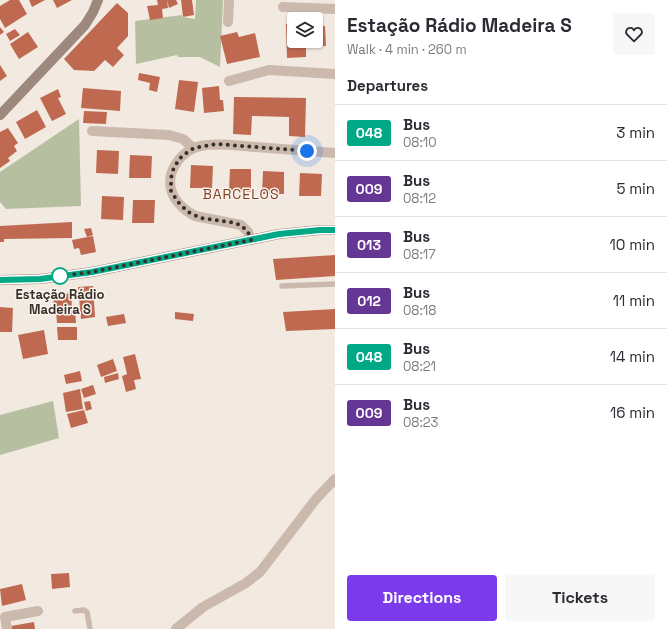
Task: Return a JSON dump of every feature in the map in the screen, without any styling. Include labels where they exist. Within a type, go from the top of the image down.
[{"type":"main road","points":[[0,115],[85,25],[98,0]]},
{"type":"main road","points":[[0,280],[40,279],[92,272],[279,234],[335,230]]},
{"type":"street","points":[[228,22],[229,0]]},
{"type":"street","points":[[283,7],[335,10]]},
{"type":"street","points":[[229,81],[269,70],[335,74]]},
{"type":"street","points":[[92,131],[169,135],[183,139],[194,148]]},
{"type":"street","points":[[251,240],[248,232],[241,225],[201,218],[188,212],[178,202],[171,191],[171,178],[174,167],[182,156],[194,148],[217,144],[335,153]]},
{"type":"street","points":[[176,629],[203,607],[246,583],[260,572],[316,499],[335,479]]},
{"type":"street","points":[[7,629],[5,617],[38,611]]},
{"type":"lane","points":[[282,286],[335,284]]},
{"type":"lane","points":[[75,611],[84,610],[87,612],[90,629]]},
{"type":"green space","points":[[196,0],[223,0],[220,67],[200,57],[178,57],[177,55],[136,64],[135,21],[182,15],[182,17],[195,19]]},
{"type":"green space","points":[[79,119],[81,206],[6,209],[0,202],[0,172]]},
{"type":"green space","points":[[53,401],[59,438],[0,455],[0,415]]},
{"type":"building","points":[[10,0],[19,0],[27,14],[5,28],[0,19],[0,6]]},
{"type":"building","points":[[29,0],[45,0],[32,7]]},
{"type":"building","points":[[53,0],[72,0],[57,8]]},
{"type":"building","points":[[157,0],[167,0],[168,8],[162,9],[163,18],[150,20],[147,6],[158,5]]},
{"type":"building","points":[[167,0],[176,0],[178,4],[169,8]]},
{"type":"building","points":[[181,0],[192,0],[194,15],[183,17]]},
{"type":"building","points":[[117,3],[128,13],[128,36],[117,48],[124,55],[113,67],[105,60],[94,71],[74,70],[64,59]]},
{"type":"building","points":[[286,24],[287,48],[306,48],[306,57],[287,58]]},
{"type":"building","points":[[323,26],[325,26],[326,46],[323,46]]},
{"type":"building","points":[[0,27],[4,32],[0,35]]},
{"type":"building","points":[[15,29],[20,35],[10,41],[6,34]]},
{"type":"building","points":[[28,32],[38,47],[19,59],[10,44]]},
{"type":"building","points":[[237,32],[239,37],[255,33],[260,57],[227,64],[220,36]]},
{"type":"building","points":[[0,65],[7,76],[0,81]]},
{"type":"building","points":[[139,73],[160,77],[157,92],[149,90],[150,83],[138,80]]},
{"type":"building","points":[[179,80],[198,82],[194,112],[175,109]]},
{"type":"building","points":[[219,86],[220,100],[223,100],[224,111],[204,113],[202,88]]},
{"type":"building","points":[[83,88],[121,91],[120,111],[81,108]]},
{"type":"building","points":[[58,89],[61,97],[58,98],[66,114],[52,121],[40,98]]},
{"type":"building","points":[[234,97],[306,98],[305,137],[289,136],[289,117],[252,116],[251,135],[233,134]]},
{"type":"building","points":[[37,110],[46,127],[25,139],[16,122]]},
{"type":"building","points":[[84,111],[107,112],[106,124],[83,123]]},
{"type":"building","points":[[8,128],[18,143],[14,146],[17,151],[8,158],[10,161],[0,168],[0,132]]},
{"type":"building","points":[[97,150],[119,151],[118,174],[96,173]]},
{"type":"building","points":[[130,155],[152,156],[151,178],[129,178]]},
{"type":"building","points":[[191,165],[213,166],[212,188],[190,188]]},
{"type":"building","points":[[230,169],[251,169],[251,192],[229,191]]},
{"type":"building","points":[[263,171],[284,172],[284,194],[262,194]]},
{"type":"building","points":[[300,173],[322,174],[321,196],[299,196]]},
{"type":"building","points":[[102,196],[124,197],[123,220],[101,219]]},
{"type":"building","points":[[133,200],[155,200],[154,223],[132,223]]},
{"type":"building","points":[[72,222],[72,238],[4,239],[4,242],[0,242],[0,226]]},
{"type":"building","points":[[91,228],[93,235],[87,237],[84,229]]},
{"type":"building","points":[[93,236],[96,252],[81,255],[79,248],[74,249],[72,240]]},
{"type":"building","points":[[335,255],[335,276],[276,280],[273,259]]},
{"type":"building","points":[[93,286],[95,317],[81,319],[78,287]]},
{"type":"building","points":[[71,293],[72,307],[54,309],[53,295]]},
{"type":"building","points":[[0,307],[13,308],[12,332],[0,332]]},
{"type":"building","points":[[335,309],[335,329],[286,331],[283,312]]},
{"type":"building","points":[[75,310],[76,323],[57,323],[56,311]]},
{"type":"building","points":[[175,312],[194,314],[193,321],[175,319]]},
{"type":"building","points":[[124,314],[126,323],[108,326],[106,317]]},
{"type":"building","points":[[57,327],[77,327],[77,340],[58,340]]},
{"type":"building","points":[[44,330],[48,354],[23,359],[18,335]]},
{"type":"building","points":[[135,354],[141,379],[134,380],[136,389],[126,392],[122,376],[127,374],[123,357]]},
{"type":"building","points":[[113,359],[117,371],[101,377],[97,365]]},
{"type":"building","points":[[80,371],[82,381],[66,384],[64,375]]},
{"type":"building","points":[[118,373],[119,379],[105,383],[104,377]]},
{"type":"building","points":[[93,385],[96,394],[84,398],[81,389]]},
{"type":"building","points":[[80,389],[83,409],[66,412],[63,393]]},
{"type":"building","points":[[90,401],[92,409],[86,411],[84,402]]},
{"type":"building","points":[[84,410],[88,423],[71,428],[67,414]]},
{"type":"building","points":[[69,573],[70,587],[52,589],[51,574]]},
{"type":"building","points":[[22,584],[26,600],[2,606],[0,589]]},
{"type":"building","points":[[34,622],[35,629],[12,629],[11,626]]},
{"type":"bus line","name":"048","points":[[0,280],[40,279],[92,272],[279,234],[335,230]]},
{"type":"place","name":"Estação Rádio Madeira S","points":[[60,276]]},
{"type":"district","name":"BARCELOS","points":[[241,194]]},
{"type":"route","points":[[60,276],[92,272],[251,240],[248,232],[241,225],[201,218],[188,212],[178,202],[171,191],[170,184],[174,167],[182,156],[194,148],[217,144],[307,151]]}]
